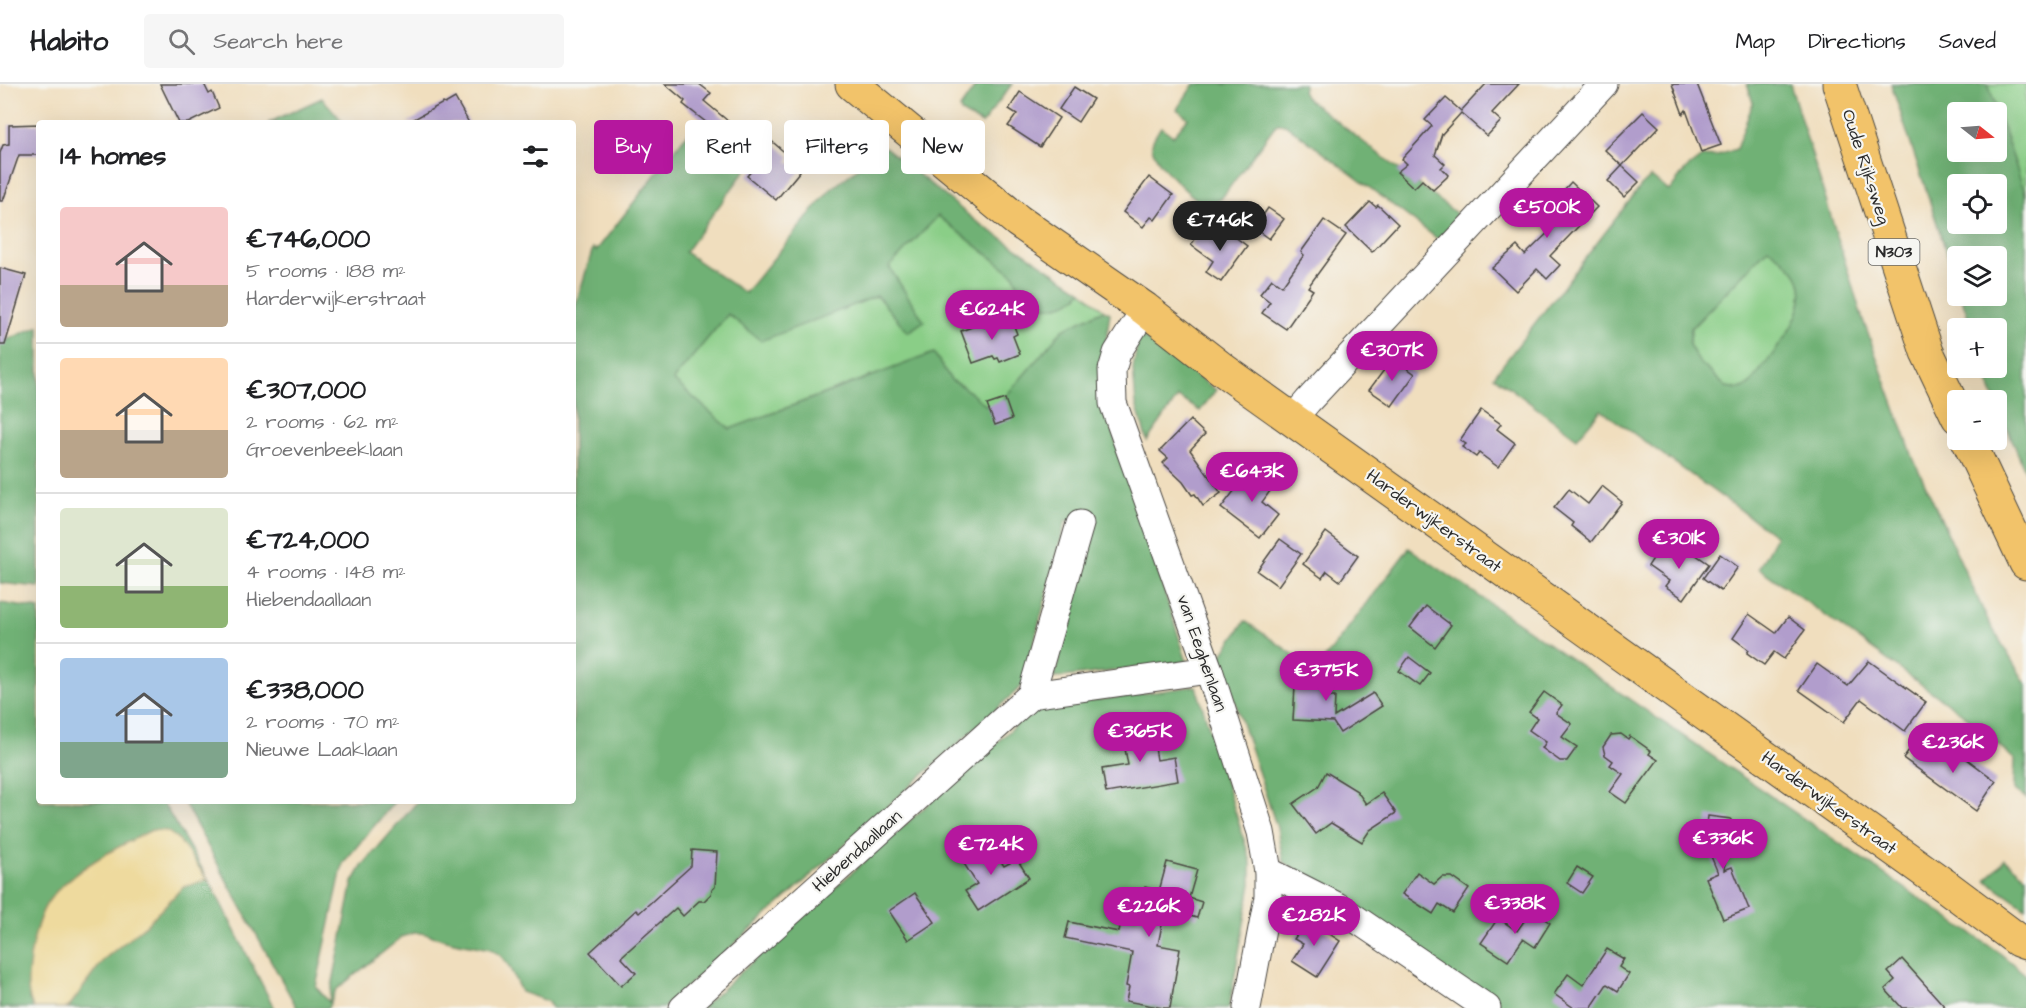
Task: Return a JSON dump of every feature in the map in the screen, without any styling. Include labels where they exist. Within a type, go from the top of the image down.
[{"type":"main road","name":"Harderwijkerstraat","points":[[852,84],[1018,221],[1145,309],[1292,420],[2018,940],[2026,943]]},
{"type":"main road","name":"Oude Rijksweg","points":[[1839,84],[1927,352],[1947,394]]},
{"type":"main road","points":[[1973,450],[2026,563]]},
{"type":"street","points":[[1292,420],[1604,84]]},
{"type":"street","name":"van Eeghenlaan","points":[[1145,309],[1117,353],[1112,370],[1113,403],[1209,670],[1261,832],[1268,871],[1268,897],[1247,1008]]},
{"type":"street","points":[[1080,524],[1031,695],[1209,670]]},
{"type":"street","name":"Hiebendaallaan","points":[[683,1008],[1031,695]]},
{"type":"street","points":[[1268,871],[1336,906],[1487,1008]]},
{"type":"green space","points":[[977,84],[1012,84],[985,120],[975,120],[961,112],[960,108]]},
{"type":"green space","points":[[1194,84],[1304,84],[1302,91],[1305,97],[1465,220],[1443,243],[1285,124],[1277,124],[1274,127],[1221,199],[1214,203],[1201,203],[1164,168],[1153,151],[1152,144],[1161,127],[1173,136],[1188,118],[1177,109]]},
{"type":"green space","points":[[1747,84],[1790,84],[1863,320],[1914,460],[1988,621],[2026,684],[2026,798],[2015,790],[2015,760],[1968,718],[1759,568],[1776,536],[1601,410],[1577,438],[1494,376],[1641,186],[1651,177],[1669,191],[1686,169],[1702,157],[1717,156],[1736,149],[1753,103]],"holes":[[[1768,248],[1789,264],[1798,277],[1802,291],[1800,305],[1787,334],[1748,386],[1739,389],[1726,387],[1699,362],[1689,345],[1691,328]]]},
{"type":"green space","points":[[1891,84],[1988,84],[1994,102],[1947,102],[1947,162],[2007,162],[2007,140],[2026,196],[2026,473],[2007,428],[2007,390],[1991,390],[1987,378],[2007,378],[2007,318],[1969,318],[1964,306],[2007,306],[2007,246],[1947,246],[1947,254]]},
{"type":"green space","points":[[1988,84],[2026,84],[2026,196],[2007,140],[2007,102],[1994,102]]},
{"type":"green space","points":[[322,98],[341,120],[274,120]]},
{"type":"green space","points":[[685,136],[685,174],[743,174],[685,252],[745,293],[830,190],[850,174],[889,174],[889,150],[901,160],[901,174],[918,174],[977,222],[1082,291],[1063,305],[1043,306],[1034,302],[1019,286],[1014,275],[938,216],[889,267],[924,321],[908,332],[877,296],[761,341],[728,314],[673,380],[730,429],[934,353],[951,380],[993,411],[1063,329],[1104,310],[1110,313],[1102,368],[1111,427],[1187,662],[1054,678],[1093,527],[1066,520],[1023,685],[663,1008],[552,1008],[547,1001],[521,992],[509,966],[491,949],[422,933],[413,933],[402,937],[336,990],[328,1008],[297,1008],[185,804],[392,804],[343,863],[316,987],[329,1002],[353,882],[363,865],[415,804],[576,804],[576,304],[593,248],[596,251],[656,174],[673,174],[673,152]]},
{"type":"green space","points":[[938,216],[1014,275],[1019,288],[1031,300],[1077,297],[1082,291],[1104,310],[1063,329],[993,412],[962,386],[951,380],[871,376],[730,429],[673,380],[728,314],[761,340],[877,296],[909,332],[923,321],[889,267]]},
{"type":"green space","points":[[1769,247],[1789,265],[1798,277],[1802,291],[1800,305],[1787,334],[1748,386],[1739,389],[1726,387],[1699,362],[1689,345],[1692,328]]},
{"type":"green space","points":[[36,327],[36,587],[0,583],[0,343]]},
{"type":"green space","points":[[1139,334],[1216,390],[1200,411],[1178,397],[1147,441],[1136,404],[1133,369]]},
{"type":"green space","points":[[1409,548],[2001,954],[2026,975],[2026,1008],[1499,1008],[1283,861],[1277,828],[1220,657],[1245,621],[1316,670]]},
{"type":"green space","points":[[0,603],[36,609],[36,804],[164,804],[211,884],[274,1008],[68,1008],[104,959],[147,924],[183,887],[196,882],[152,830],[86,866],[57,891],[46,906],[37,929],[29,999],[34,1008],[0,1008]]},
{"type":"green space","points":[[1196,686],[1251,862],[1251,884],[1229,1008],[701,1008],[1034,709]]},
{"type":"green space","points":[[2005,859],[2026,876],[2026,908],[1986,880]]},
{"type":"sand","points":[[152,830],[167,831],[179,840],[208,880],[183,887],[147,924],[104,959],[68,1008],[34,1008],[28,990],[29,964],[40,917],[46,905],[55,893],[79,871],[109,852]]},
{"type":"building","points":[[160,84],[204,84],[209,94],[212,92],[219,108],[194,120],[178,120]]},
{"type":"building","points":[[665,84],[699,84],[711,93],[704,101],[727,120],[703,120],[683,104],[685,101]]},
{"type":"building","points":[[1486,84],[1519,84],[1492,113],[1501,121],[1487,136],[1461,113],[1442,134],[1435,155],[1445,164],[1441,168],[1448,175],[1447,177],[1433,190],[1422,180],[1414,188],[1397,172],[1407,164],[1402,159],[1432,126],[1425,120],[1446,98],[1461,111]]},
{"type":"building","points":[[1672,84],[1697,84],[1721,145],[1701,152],[1686,110],[1683,114]]},
{"type":"building","points":[[1074,87],[1093,99],[1078,122],[1059,109]]},
{"type":"building","points":[[1020,92],[1059,118],[1040,147],[1008,126],[1017,114],[1009,109]]},
{"type":"building","points":[[455,98],[467,120],[412,120],[443,103]]},
{"type":"building","points":[[1643,112],[1659,127],[1622,166],[1605,150]]},
{"type":"building","points":[[36,124],[36,155],[19,155],[3,201],[0,201],[0,153],[3,145],[9,144],[9,125]]},
{"type":"building","points":[[772,141],[784,152],[784,174],[798,174],[776,200],[747,176],[749,174],[772,174]]},
{"type":"building","points":[[1622,166],[1639,182],[1624,197],[1608,181]]},
{"type":"building","points":[[1149,177],[1173,195],[1155,220],[1151,217],[1143,227],[1123,212]]},
{"type":"building","points":[[1571,182],[1597,207],[1550,256],[1560,265],[1547,279],[1537,269],[1516,291],[1492,268],[1517,246],[1525,255],[1558,223],[1545,211]]},
{"type":"building","points":[[1370,202],[1376,207],[1378,205],[1398,224],[1372,252],[1346,227]]},
{"type":"building","points":[[1268,208],[1284,219],[1269,239],[1254,228]]},
{"type":"building","points":[[1324,220],[1346,235],[1308,287],[1313,290],[1286,329],[1262,313],[1270,302],[1260,294],[1272,279],[1282,286],[1304,255],[1301,252]]},
{"type":"building","points":[[1223,228],[1247,246],[1221,282],[1206,272],[1213,261],[1191,245],[1202,229],[1215,239]]},
{"type":"building","points":[[0,268],[26,275],[5,345],[0,345]]},
{"type":"building","points":[[1011,318],[1017,334],[1013,336],[1020,354],[1000,362],[993,356],[973,363],[961,331],[983,323],[984,327]]},
{"type":"building","points":[[1393,358],[1415,374],[1392,406],[1369,390]]},
{"type":"building","points":[[1005,399],[1012,419],[995,425],[987,405]]},
{"type":"building","points":[[1481,410],[1501,424],[1497,429],[1515,443],[1498,467],[1479,453],[1476,457],[1462,447],[1466,444],[1460,440]]},
{"type":"building","points":[[1190,420],[1205,434],[1190,450],[1221,493],[1203,506],[1195,494],[1192,495],[1183,482],[1163,463],[1168,458],[1160,451]]},
{"type":"building","points":[[1264,467],[1265,481],[1273,487],[1262,502],[1278,515],[1260,538],[1221,508],[1251,469]]},
{"type":"building","points":[[1602,486],[1622,502],[1591,542],[1571,526],[1573,523],[1554,508],[1569,489],[1588,504]]},
{"type":"building","points":[[1326,532],[1358,556],[1340,581],[1327,571],[1322,578],[1303,564]]},
{"type":"building","points":[[1280,539],[1301,554],[1278,586],[1257,571]]},
{"type":"building","points":[[1683,546],[1709,564],[1684,599],[1665,586],[1669,581],[1648,566],[1660,548],[1675,558]]},
{"type":"building","points":[[1720,554],[1738,567],[1721,591],[1703,578]]},
{"type":"building","points":[[1426,606],[1451,625],[1435,647],[1410,627]]},
{"type":"building","points":[[1749,614],[1776,633],[1788,617],[1805,630],[1784,659],[1774,652],[1764,665],[1747,653],[1749,650],[1733,638]]},
{"type":"building","points":[[1409,657],[1430,673],[1420,686],[1399,671]]},
{"type":"building","points":[[1869,661],[1926,702],[1905,731],[1861,699],[1844,722],[1799,690],[1817,664],[1848,686]]},
{"type":"building","points":[[1296,670],[1326,671],[1325,697],[1335,697],[1334,717],[1373,693],[1382,706],[1340,733],[1333,722],[1293,720]]},
{"type":"building","points":[[1544,692],[1562,705],[1556,713],[1572,724],[1562,737],[1577,747],[1567,761],[1560,761],[1542,748],[1546,742],[1529,730],[1537,718],[1529,712]]},
{"type":"building","points":[[1151,722],[1157,760],[1174,757],[1178,781],[1106,793],[1102,769],[1128,765],[1121,727]]},
{"type":"building","points":[[1621,734],[1628,739],[1630,736],[1651,751],[1649,754],[1658,760],[1626,803],[1610,792],[1623,774],[1610,765],[1613,761],[1605,755],[1603,747],[1611,735]]},
{"type":"building","points":[[1915,742],[1937,758],[1947,744],[1996,781],[1976,811],[1903,758]]},
{"type":"building","points":[[1326,772],[1357,791],[1366,804],[1382,793],[1396,813],[1370,830],[1362,842],[1331,823],[1316,834],[1293,804],[1318,787]]},
{"type":"building","points":[[1708,816],[1731,819],[1724,870],[1732,867],[1749,909],[1723,919],[1706,878],[1718,873],[1705,842]]},
{"type":"building","points":[[988,842],[1004,866],[1017,859],[1029,878],[978,911],[965,891],[977,884],[961,859]]},
{"type":"building","points":[[692,850],[717,852],[715,887],[704,901],[699,901],[683,916],[676,908],[621,957],[636,973],[621,986],[590,952],[636,910],[639,913],[691,866]]},
{"type":"building","points":[[1167,862],[1197,870],[1189,898],[1202,902],[1197,918],[1165,909],[1158,945],[1180,949],[1170,1008],[1163,1008],[1126,1001],[1129,987],[1126,986],[1132,952],[1065,938],[1069,922],[1119,932],[1122,916],[1137,920],[1145,887],[1159,891]]},
{"type":"building","points":[[1577,867],[1593,877],[1582,893],[1567,883]]},
{"type":"building","points":[[1417,872],[1434,884],[1442,877],[1452,877],[1469,889],[1453,913],[1439,904],[1433,914],[1402,894]]},
{"type":"building","points":[[915,893],[935,922],[908,940],[889,911]]},
{"type":"building","points":[[1532,910],[1550,923],[1535,947],[1523,939],[1508,961],[1481,943],[1498,918],[1517,931]]},
{"type":"building","points":[[1320,919],[1322,929],[1340,941],[1317,977],[1292,961],[1303,944],[1294,939],[1306,922]]},
{"type":"building","points":[[1607,949],[1624,959],[1619,967],[1629,974],[1618,991],[1607,984],[1591,1008],[1574,1008],[1554,994],[1568,974],[1583,985]]},
{"type":"building","points":[[1902,959],[1946,1008],[1902,1008],[1885,989],[1895,980],[1888,972]]}]
